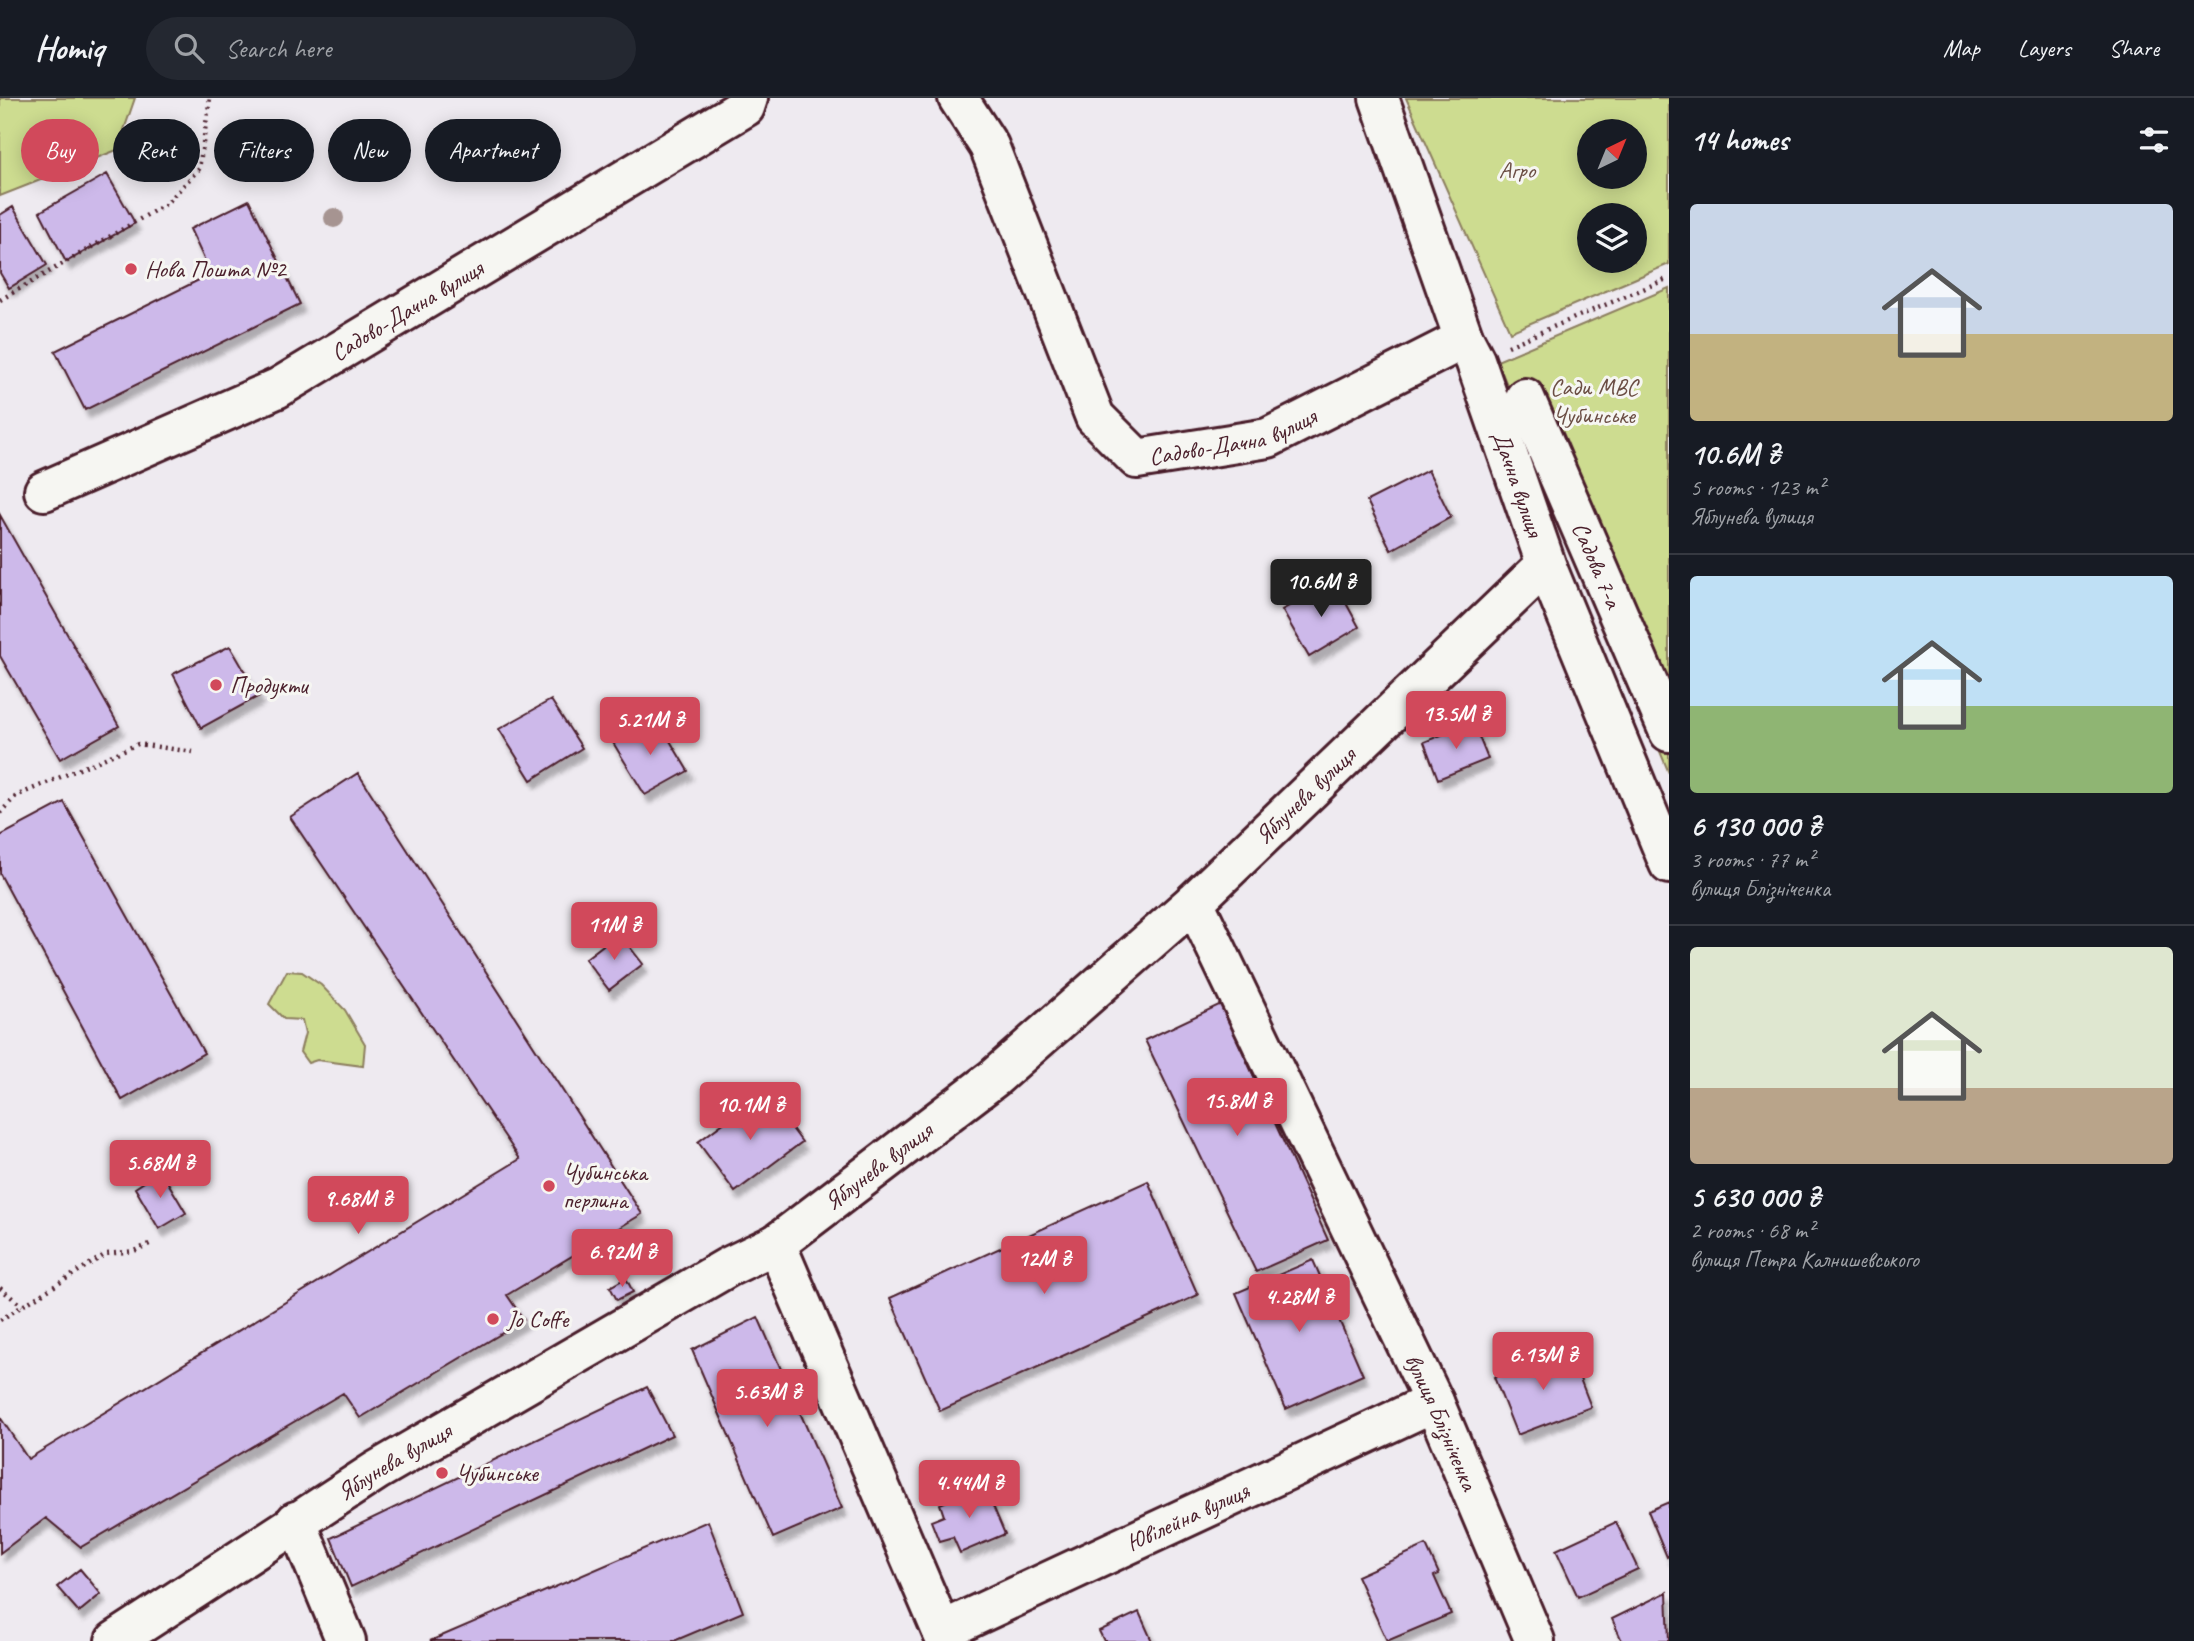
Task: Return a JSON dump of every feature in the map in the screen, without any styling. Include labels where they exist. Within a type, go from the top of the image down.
[{"type":"street","name":"Садово-Дачна вулиця","points":[[44,491],[278,388],[745,107],[748,98]]},
{"type":"street","name":"Садово-Дачна вулиця","points":[[958,98],[989,146],[1095,417],[1137,459],[1268,438],[1470,350]]},
{"type":"street","name":"Дачна вулиця","points":[[1379,98],[1548,570],[1669,864]]},
{"type":"street","name":"Садова 7-а","points":[[1525,398],[1669,732]]},
{"type":"street","name":"Яблунева вулиця","points":[[114,1641],[296,1521],[728,1267],[776,1244],[994,1078],[1194,902],[1536,574],[1548,570]]},
{"type":"street","name":"вулиця Блізніченка","points":[[1194,902],[1434,1402],[1535,1641]]},
{"type":"street","points":[[776,1244],[944,1636]]},
{"type":"street","name":"Ювілейна вулиця","points":[[944,1636],[1434,1402]]},
{"type":"street","points":[[296,1521],[346,1641]]},
{"type":"path","points":[[0,300],[166,204],[199,169],[210,98]]},
{"type":"path","points":[[1470,350],[1669,278]]},
{"type":"path","points":[[0,813],[16,796],[138,744],[193,752]]},
{"type":"path","points":[[0,1320],[106,1254],[134,1251],[154,1242]]},
{"type":"path","points":[[0,1288],[22,1306]]},
{"type":"green space","points":[[0,98],[135,98],[128,119],[113,119],[113,152],[99,157],[99,119],[21,119],[21,182],[36,182],[0,196]]},
{"type":"green space","name":"Агро","points":[[1406,98],[1669,98],[1669,264],[1510,332]]},
{"type":"green space","name":"Сади МВС Чубинське","points":[[1669,288],[1669,773],[1497,361]]},
{"type":"green space","points":[[287,971],[302,972],[321,985],[345,1010],[365,1044],[363,1066],[317,1060],[308,1063],[300,1052],[305,1033],[302,1020],[284,1019],[269,1004]]},
{"type":"building","points":[[107,174],[135,223],[66,262],[40,212],[93,182],[99,182],[99,179]]},
{"type":"building","points":[[249,200],[300,304],[85,410],[55,351],[211,274],[190,229]]},
{"type":"building","points":[[13,207],[47,265],[9,288],[0,273],[0,215]]},
{"type":"building","points":[[1428,470],[1451,517],[1391,550],[1367,501]]},
{"type":"building","points":[[0,515],[119,726],[60,759],[0,656]]},
{"type":"building","points":[[1334,581],[1359,627],[1309,657],[1282,610]]},
{"type":"building","name":"Продукти","points":[[230,646],[259,696],[201,728],[173,674]]},
{"type":"building","points":[[551,700],[582,748],[531,780],[499,729]]},
{"type":"building","points":[[657,719],[688,771],[645,795],[612,741]]},
{"type":"building","points":[[1473,722],[1488,759],[1438,779],[1424,742]]},
{"type":"building","name":"Чубинська перлина","points":[[358,773],[642,1214],[507,1295],[524,1320],[360,1418],[343,1393],[81,1547],[46,1518],[0,1553],[0,1417],[28,1459],[520,1159],[290,817]]},
{"type":"building","points":[[64,802],[204,1053],[122,1100],[0,874],[0,836]]},
{"type":"building","points":[[619,933],[643,964],[609,990],[585,959]]},
{"type":"building","points":[[1221,1004],[1328,1240],[1256,1272],[1145,1040]]},
{"type":"building","points":[[765,1092],[802,1142],[735,1192],[698,1142]]},
{"type":"building","points":[[161,1171],[186,1213],[159,1229],[135,1188]]},
{"type":"building","points":[[1148,1181],[1198,1295],[940,1411],[890,1298]]},
{"type":"building","points":[[1313,1260],[1363,1375],[1286,1409],[1236,1293]]},
{"type":"building","points":[[626,1278],[633,1292],[617,1300],[610,1287]]},
{"type":"building","points":[[758,1317],[842,1508],[773,1538],[692,1350]]},
{"type":"building","points":[[1568,1348],[1591,1407],[1517,1435],[1494,1377]]},
{"type":"building","points":[[647,1387],[672,1435],[351,1587],[331,1538]]},
{"type":"building","points":[[984,1485],[1005,1534],[960,1553],[953,1537],[939,1541],[931,1521],[944,1516],[940,1504]]},
{"type":"building","points":[[1669,1502],[1669,1556],[1667,1557],[1648,1511]]},
{"type":"building","points":[[708,1521],[743,1612],[674,1641],[430,1641]]},
{"type":"building","points":[[1616,1522],[1638,1569],[1578,1597],[1556,1550]]},
{"type":"building","points":[[1426,1545],[1439,1574],[1434,1576],[1451,1614],[1387,1641],[1357,1576]]},
{"type":"building","points":[[80,1569],[101,1594],[79,1612],[57,1587]]},
{"type":"building","points":[[1667,1592],[1669,1641],[1622,1641],[1612,1619]]},
{"type":"building","points":[[1139,1612],[1152,1641],[1104,1641],[1099,1631]]},
{"type":"place","name":"Нова Пошта №2","points":[[131,269]]},
{"type":"place","name":"Продукти","points":[[216,685]]},
{"type":"place","name":"Чубинська перлина","points":[[549,1186]]},
{"type":"place","name":"Jo Coffe","points":[[493,1319]]},
{"type":"place","name":"Чубинське","points":[[442,1473]]}]
